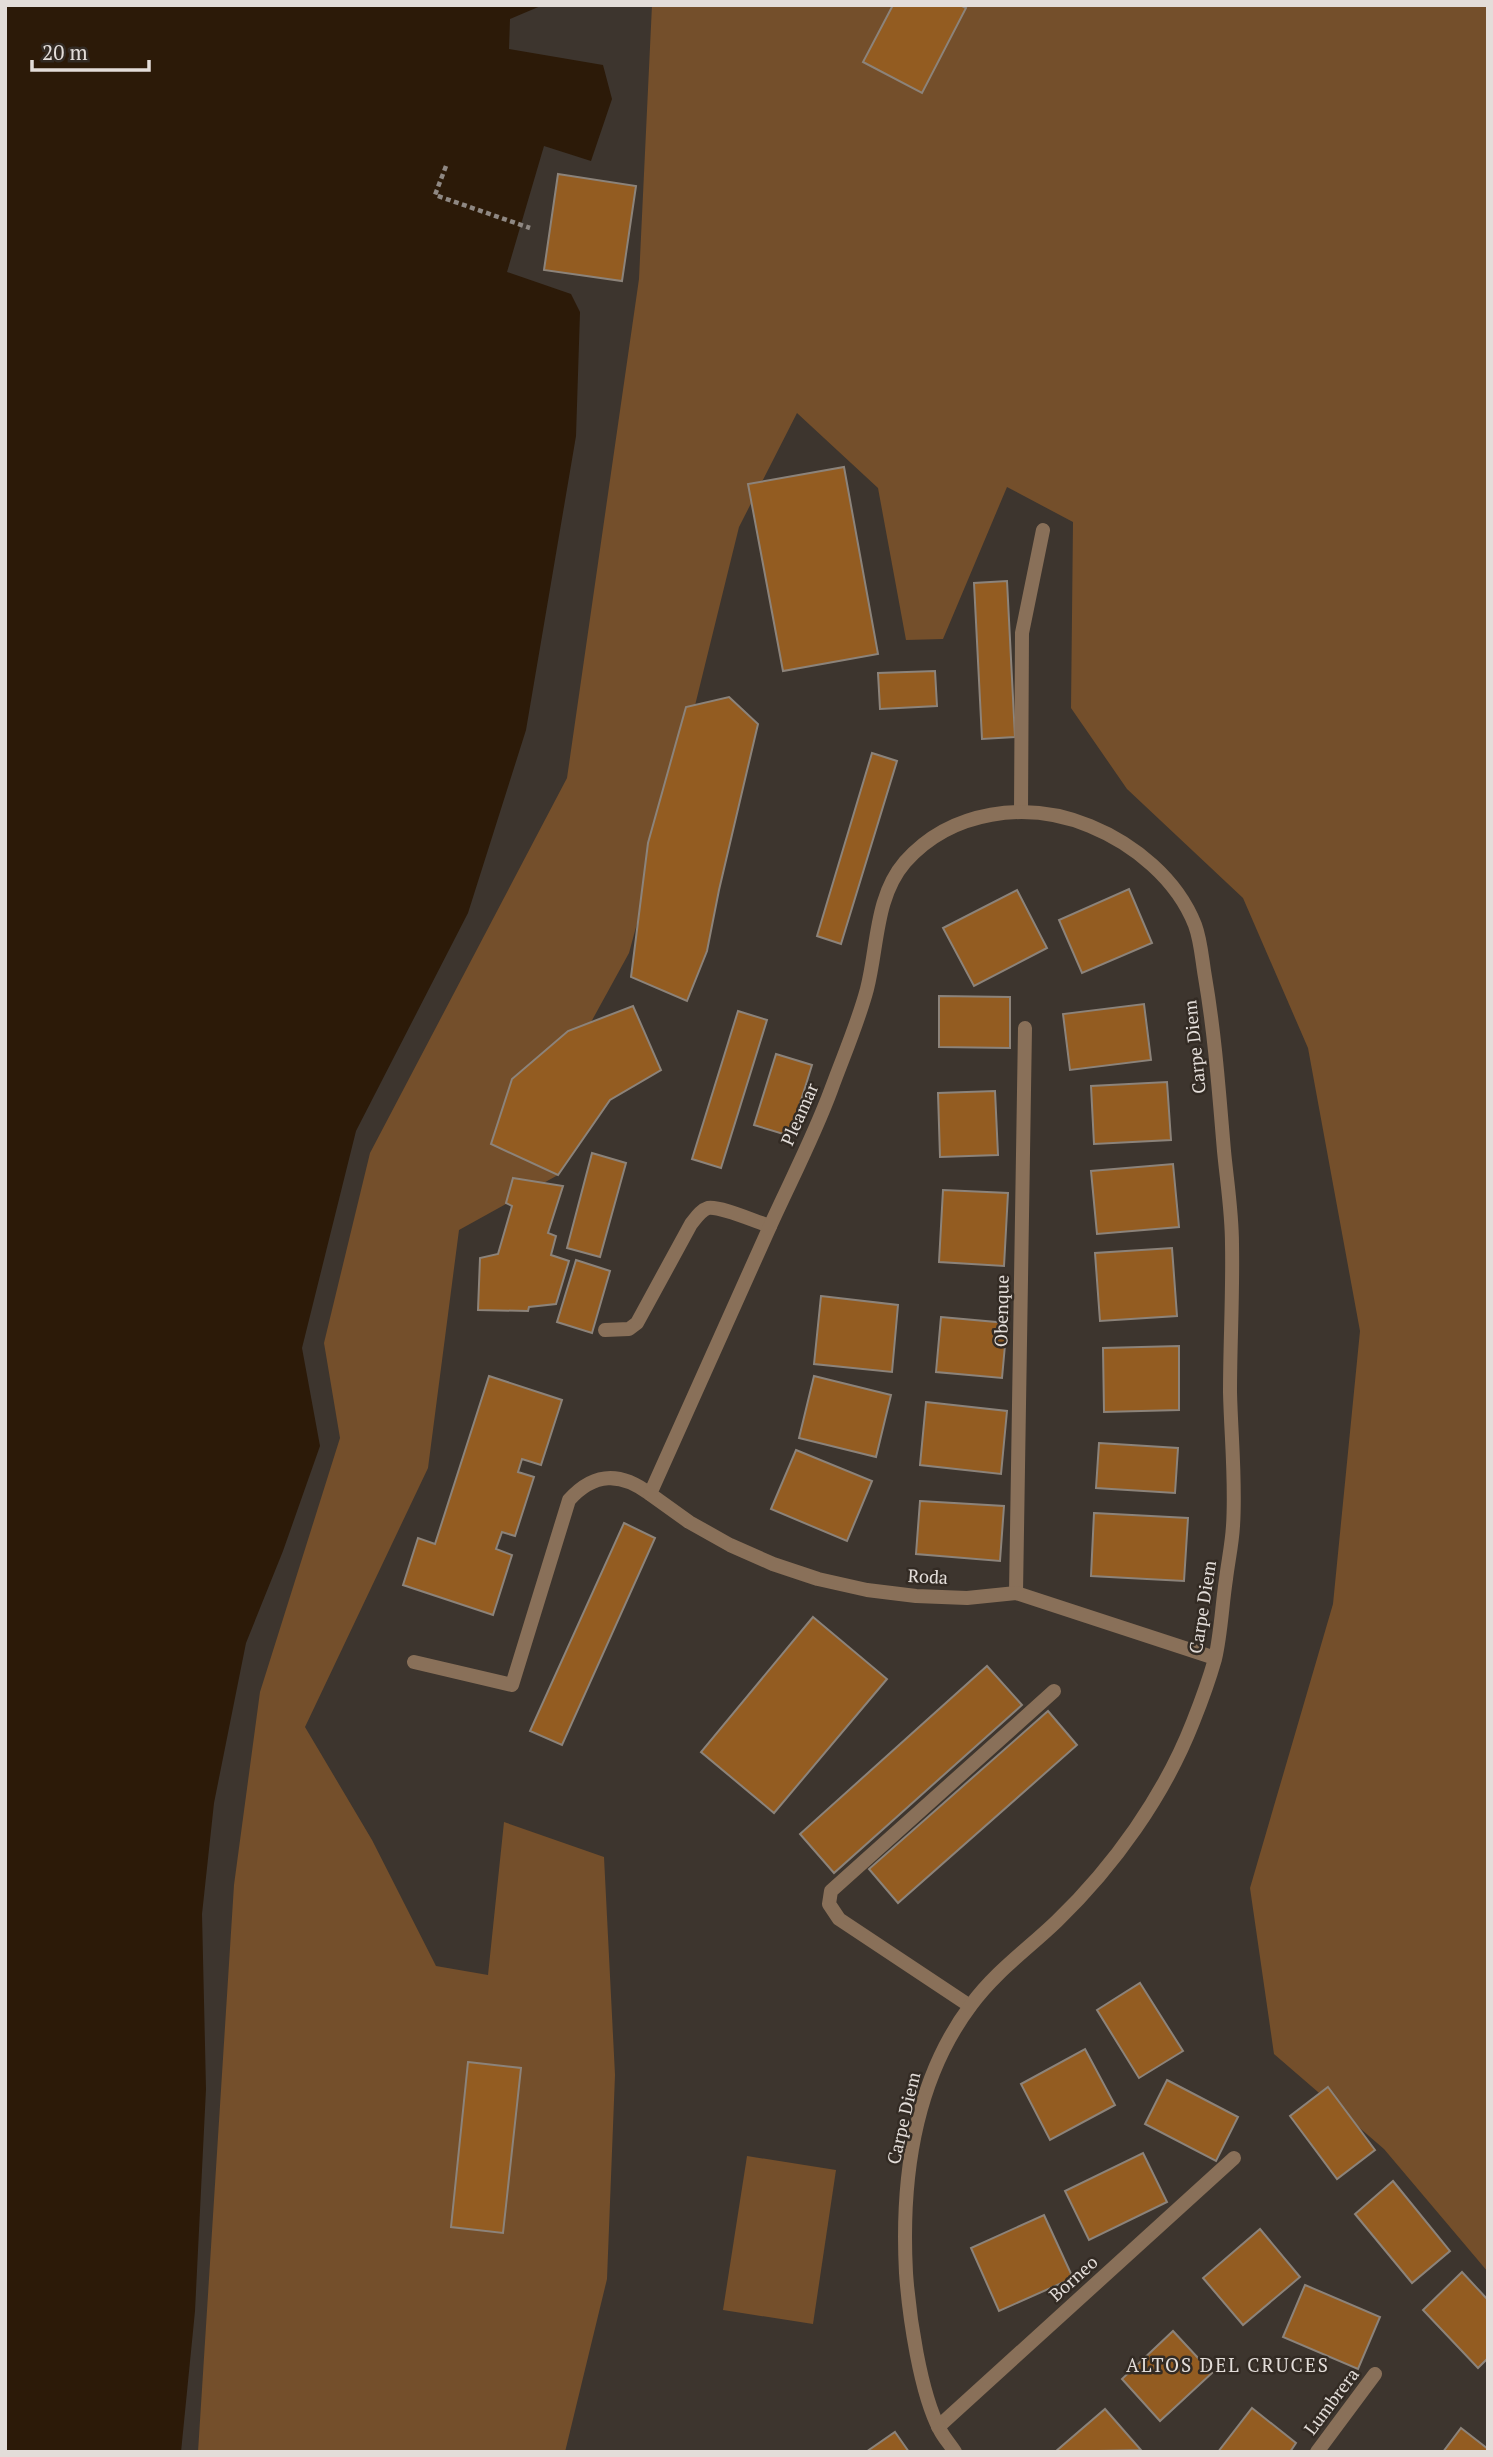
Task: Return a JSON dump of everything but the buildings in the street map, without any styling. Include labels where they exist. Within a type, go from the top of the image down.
[{"type":"street","points":[[1021,812],[1022,633],[1043,530]]},
{"type":"street","name":"Pleamar","points":[[650,1494],[828,1099],[866,993],[887,888],[912,855],[948,828],[972,818],[1021,812]]},
{"type":"street","name":"Carpe Diem","points":[[955,2452],[938,2427],[921,2372],[907,2292],[907,2192],[914,2138],[927,2085],[946,2044],[970,2006],[994,1977],[1052,1926],[1084,1893],[1141,1819],[1168,1774],[1191,1726],[1215,1658],[1233,1525],[1230,1388],[1233,1239],[1213,1022],[1197,929],[1170,885],[1134,849],[1080,822],[1021,812]]},
{"type":"street","name":"Obenque","points":[[1016,1594],[1025,1028]]},
{"type":"street","points":[[606,1330],[629,1329],[637,1323],[691,1224],[700,1213],[708,1208],[720,1210],[770,1226]]},
{"type":"street","name":"Roda","points":[[414,1662],[512,1685],[569,1500],[591,1482],[607,1478],[638,1484],[689,1522],[730,1545],[773,1564],[818,1579],[867,1590],[916,1596],[967,1598],[1016,1594],[1215,1658]]},
{"type":"street","points":[[970,2006],[839,1919],[829,1904],[831,1891],[1054,1691]]},
{"type":"street","name":"Borneo","points":[[938,2427],[1234,2158]]},
{"type":"street","name":"Lumbrera","points":[[1317,2452],[1375,2374]]},
{"type":"path","points":[[446,166],[435,195],[530,228]]},
{"type":"shaded area","points":[[5,5],[543,5],[510,19],[509,49],[603,65],[612,99],[591,161],[544,146],[507,272],[571,294],[580,312],[576,436],[526,730],[468,913],[356,1131],[302,1348],[320,1446],[283,1551],[246,1643],[214,1803],[202,1914],[206,2089],[195,2311],[181,2452],[5,2452]]},
{"type":"shaded area","points":[[652,5],[1488,5],[1488,2272],[1384,2149],[1274,2054],[1250,1888],[1333,1604],[1360,1331],[1308,1048],[1243,898],[1127,789],[1071,708],[1073,522],[1007,487],[943,639],[906,640],[878,488],[797,413],[739,527],[684,750],[629,953],[590,1024],[521,1083],[558,1175],[459,1230],[428,1468],[305,1727],[372,1840],[436,1966],[488,1975],[504,1822],[604,1857],[615,2075],[607,2279],[565,2452],[198,2452],[234,1885],[260,1692],[340,1438],[324,1343],[370,1153],[567,778],[639,279]]},
{"type":"shaded area","points":[[747,2156],[836,2170],[813,2324],[723,2310]]},
{"type":"district","name":"ALTOS DEL CRUCES","points":[[1228,2364]]}]
